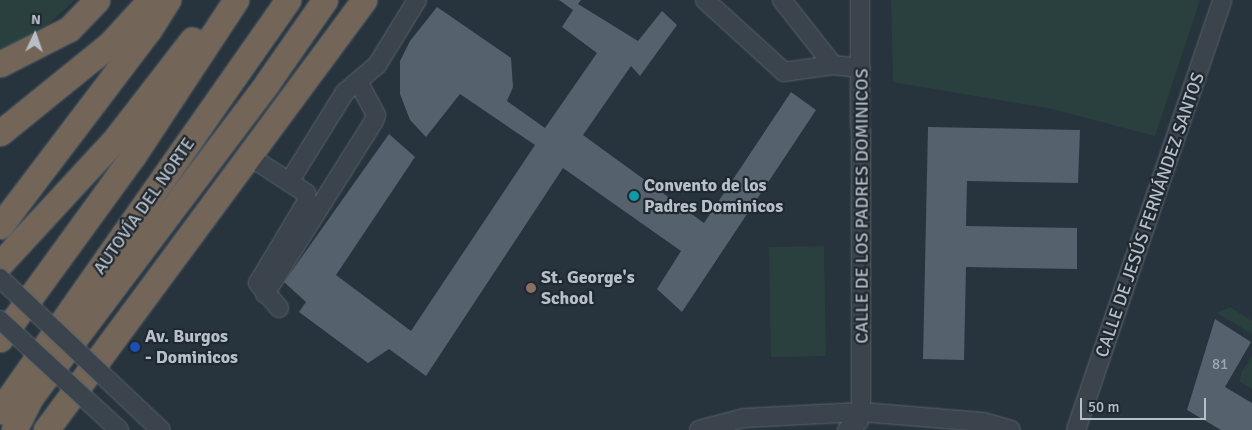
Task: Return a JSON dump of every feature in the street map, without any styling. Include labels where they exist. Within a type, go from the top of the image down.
[{"type":"highway","points":[[0,64],[69,29],[97,0]]},
{"type":"highway","points":[[0,133],[111,43],[150,0]]},
{"type":"highway","points":[[0,226],[149,30],[168,0]]},
{"type":"highway","points":[[0,264],[117,137],[192,40],[218,0]]},
{"type":"highway","points":[[4,331],[133,156],[236,0]]},
{"type":"highway","name":"AUTOVÍA DEL NORTE","points":[[0,412],[288,0]]},
{"type":"highway","points":[[15,430],[30,398],[267,83],[325,0]]},
{"type":"highway","points":[[46,430],[364,0]]},
{"type":"highway","points":[[15,430],[40,403],[248,140],[317,64]]},
{"type":"street","points":[[289,182],[345,92],[377,65],[417,0]]},
{"type":"street","points":[[705,0],[784,72],[833,66],[860,68]]},
{"type":"street","points":[[782,0],[833,66]]},
{"type":"street","name":"CALLE DE LOS PADRES DOMINICOS","points":[[860,0],[861,412]]},
{"type":"street","name":"CALLE DE JESÚS FERNÁNDEZ SANTOS","points":[[1076,430],[1222,0]]},
{"type":"street","points":[[265,294],[374,121],[376,115],[358,82]]},
{"type":"street","points":[[249,156],[306,193],[307,201],[259,279],[258,287],[279,308]]},
{"type":"street","points":[[0,278],[161,430]]},
{"type":"street","points":[[4,331],[119,430]]},
{"type":"street","points":[[846,430],[858,422],[861,412]]},
{"type":"street","points":[[699,430],[744,418],[861,412],[983,422],[1011,430]]},
{"type":"green space","points":[[0,0],[75,0],[47,25],[0,50]]},
{"type":"green space","points":[[891,0],[1200,0],[1155,136],[1052,109],[893,82]]},
{"type":"green space","points":[[824,246],[826,356],[771,357],[769,247]]},
{"type":"green space","points":[[1230,307],[1252,321],[1252,334],[1217,313]]},
{"type":"green space","points":[[1252,356],[1252,389],[1240,382],[1241,373]]},
{"type":"building","name":"Convento de los Padres Dominicos","points":[[559,0],[581,0],[578,4],[638,41],[662,11],[677,25],[640,76],[631,66],[583,135],[704,223],[791,92],[816,110],[682,312],[657,289],[681,251],[563,168],[426,376],[389,349],[368,363],[299,312],[306,302],[284,282],[389,134],[415,157],[336,275],[411,331],[535,145],[460,94],[426,137],[410,120],[400,94],[400,61],[410,41],[437,7],[511,58],[513,87],[507,101],[545,128],[597,53],[562,27],[573,10]]},
{"type":"building","points":[[928,127],[1080,130],[1078,183],[967,181],[966,226],[1077,228],[1077,269],[966,267],[964,360],[923,359]]},
{"type":"building","points":[[1215,319],[1251,342],[1225,387],[1252,403],[1252,430],[1221,430],[1187,410]]},
{"type":"place","name":"Convento de los Padres Dominicos","points":[[634,196]]},
{"type":"place","name":"St. George's School","points":[[531,288]]},
{"type":"place","name":"Av. Burgos - Dominicos","points":[[135,347]]}]
